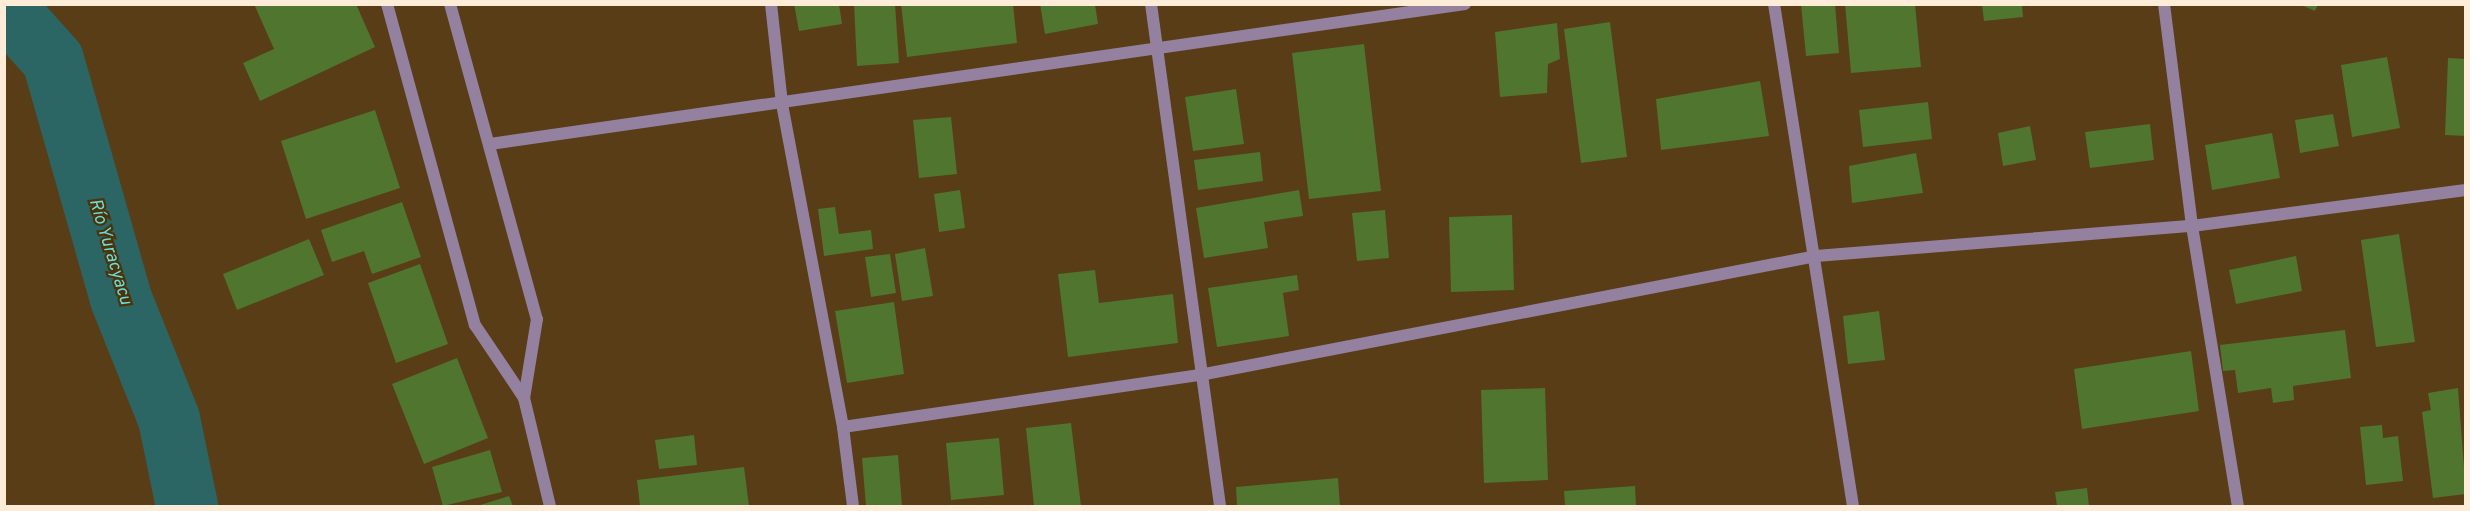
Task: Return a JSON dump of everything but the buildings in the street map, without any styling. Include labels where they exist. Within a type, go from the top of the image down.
[{"type":"street","points":[[387,4],[475,325],[524,398],[550,507]]},
{"type":"street","points":[[450,4],[537,320],[524,398]]},
{"type":"street","points":[[771,4],[782,104],[843,427],[853,507]]},
{"type":"street","points":[[1151,4],[1205,374],[1220,507]]},
{"type":"street","points":[[490,144],[1159,51],[1465,4]]},
{"type":"street","points":[[1774,4],[1816,256],[1853,507]]},
{"type":"street","points":[[2164,4],[2192,226],[2238,507]]},
{"type":"street","points":[[843,427],[1205,374],[1816,256],[2192,226],[2466,190]]},
{"type":"waterway","name":"Río Yuracyacu","points":[[4,15],[17,20],[53,60],[121,299],[169,419],[187,506]]}]
